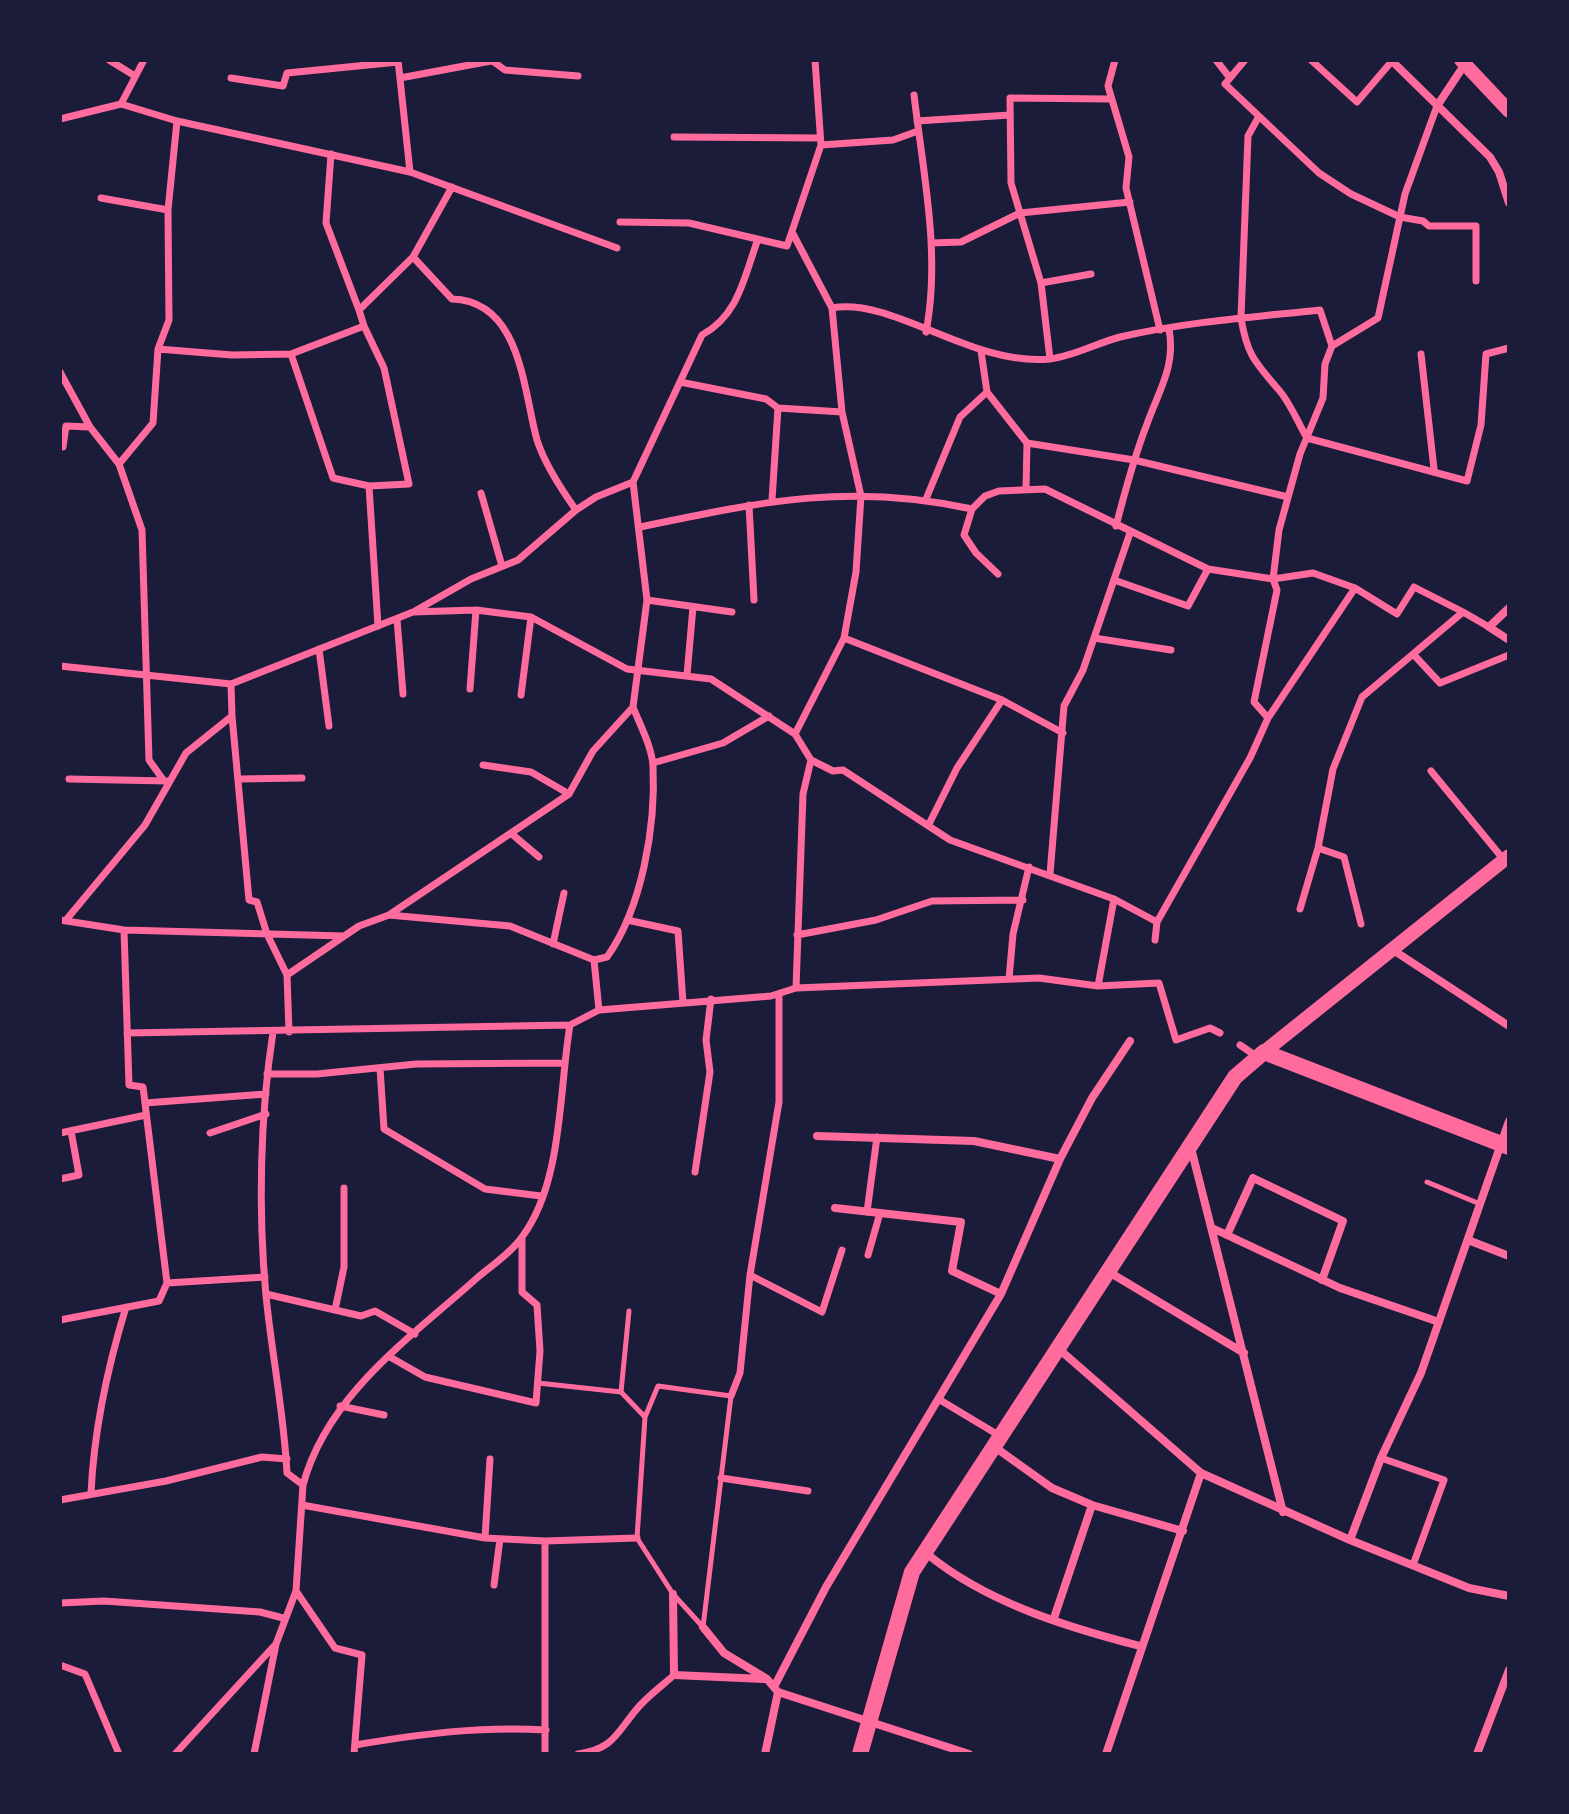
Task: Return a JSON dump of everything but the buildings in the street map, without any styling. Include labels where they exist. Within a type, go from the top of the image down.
[{"type":"main road","points":[[1463,62],[1509,111]]},
{"type":"main road","points":[[860,1754],[906,1588],[925,1552],[1060,1350],[1235,1077],[1260,1054],[1508,861]]},
{"type":"main road","points":[[1260,1054],[1505,1145]]},
{"type":"street","points":[[109,60],[135,76]]},
{"type":"street","points":[[121,104],[144,60]]},
{"type":"street","points":[[620,222],[689,223],[787,246],[821,142],[815,60]]},
{"type":"street","points":[[1115,60],[1108,86],[1110,99],[1129,157],[1126,188],[1160,330]]},
{"type":"street","points":[[1216,60],[1230,78]]},
{"type":"street","points":[[1245,60],[1225,84],[1319,173],[1351,194],[1400,217],[1423,221],[1429,226],[1476,226],[1476,281]]},
{"type":"street","points":[[1311,60],[1357,102],[1391,60],[1490,157],[1499,172],[1509,203]]},
{"type":"street","points":[[231,78],[283,86],[287,73],[398,61],[410,172]]},
{"type":"street","points":[[400,78],[491,61],[505,70],[578,76]]},
{"type":"street","points":[[1268,718],[1254,702],[1277,590],[1273,579],[1288,497],[1323,398],[1325,364],[1332,346],[1378,318],[1400,217],[1437,106],[1463,62]]},
{"type":"street","points":[[914,95],[931,243],[933,298],[926,332]]},
{"type":"street","points":[[1050,359],[1041,283],[1011,183],[1010,98],[1110,99]]},
{"type":"street","points":[[60,119],[121,104],[177,121],[410,172],[617,248]]},
{"type":"street","points":[[917,121],[1010,115]]},
{"type":"street","points":[[1258,118],[1248,136],[1241,318],[1246,345],[1265,378],[1279,389],[1307,438],[1434,469],[1467,481],[1481,425],[1486,354],[1509,348]]},
{"type":"street","points":[[119,464],[153,423],[158,349],[169,320],[168,210],[177,121]]},
{"type":"street","points":[[674,137],[821,142],[893,140],[918,131]]},
{"type":"street","points":[[291,354],[333,478],[369,486],[409,484],[384,368],[364,326],[326,223],[331,154]]},
{"type":"street","points":[[359,310],[413,257],[452,187]]},
{"type":"street","points":[[101,198],[168,210]]},
{"type":"street","points":[[931,243],[961,242],[1020,213],[1130,202]]},
{"type":"street","points":[[792,232],[832,308],[842,412],[861,496],[856,572],[844,638],[795,734]]},
{"type":"street","points":[[389,915],[510,926],[594,960],[607,957],[627,920],[643,870],[653,763],[633,707],[647,600],[633,482],[702,335],[721,325],[731,313],[758,239]]},
{"type":"street","points":[[413,257],[452,299],[471,300],[494,315],[516,347],[538,443],[576,510]]},
{"type":"street","points":[[1041,283],[1091,274]]},
{"type":"street","points":[[832,308],[849,305],[861,308],[981,351],[1050,359],[1120,337],[1241,318],[1320,310],[1332,346]]},
{"type":"street","points":[[158,349],[232,355],[291,354],[364,326]]},
{"type":"street","points":[[1116,526],[1134,460],[1168,376],[1173,347],[1169,329]]},
{"type":"street","points":[[981,351],[987,392],[1027,443],[1026,488]]},
{"type":"street","points":[[1421,354],[1434,469]]},
{"type":"street","points":[[60,372],[90,427],[119,464],[142,530],[149,760],[167,781]]},
{"type":"street","points":[[680,382],[766,399],[778,408],[842,412]]},
{"type":"street","points":[[926,499],[960,417],[987,392]]},
{"type":"street","points":[[772,500],[778,408]]},
{"type":"street","points":[[60,447],[63,447],[66,426],[90,427]]},
{"type":"street","points":[[1027,443],[1134,460],[1288,497]]},
{"type":"street","points":[[60,666],[231,684],[397,619],[518,560],[576,510],[596,497],[633,482]]},
{"type":"street","points":[[369,486],[378,626]]},
{"type":"street","points":[[998,574],[964,535],[972,509],[985,496],[1026,488],[1045,489],[1208,569],[1273,579],[1313,573],[1355,588],[1397,614],[1414,587],[1509,640]]},
{"type":"street","points":[[481,493],[502,566]]},
{"type":"street","points":[[640,527],[772,500],[861,496],[926,499],[972,509]]},
{"type":"street","points":[[749,505],[754,600]]},
{"type":"street","points":[[1050,874],[1064,706],[1083,670],[1130,533]]},
{"type":"street","points":[[1114,580],[1188,606],[1208,569]]},
{"type":"street","points":[[1155,940],[1157,922],[1250,758],[1268,718],[1355,588]]},
{"type":"street","points":[[647,600],[732,612]]},
{"type":"street","points":[[687,675],[693,607]]},
{"type":"street","points":[[1489,627],[1509,608]]},
{"type":"street","points":[[413,612],[476,610],[531,617],[627,669],[711,679],[795,734],[811,760],[833,771],[843,770],[950,840],[1114,899],[1157,922]]},
{"type":"street","points":[[470,689],[476,610]]},
{"type":"street","points":[[1300,909],[1318,848],[1333,769],[1362,697],[1463,612]]},
{"type":"street","points":[[521,695],[531,617]]},
{"type":"street","points":[[397,619],[403,694]]},
{"type":"street","points":[[844,638],[1002,700],[1063,733]]},
{"type":"street","points":[[1094,638],[1171,650]]},
{"type":"street","points":[[319,649],[329,726]]},
{"type":"street","points":[[1414,655],[1440,683],[1509,655]]},
{"type":"street","points":[[231,684],[249,900],[257,902],[267,934],[287,975],[289,1032]]},
{"type":"street","points":[[929,824],[957,768],[1002,700]]},
{"type":"street","points":[[287,975],[310,956],[359,926],[389,915],[513,835],[569,794],[593,751],[633,707]]},
{"type":"street","points":[[63,920],[145,825],[167,781],[186,753],[232,716]]},
{"type":"street","points":[[653,763],[723,743],[769,716]]},
{"type":"street","points":[[796,988],[803,794],[811,760]]},
{"type":"street","points":[[483,765],[531,772],[569,794]]},
{"type":"street","points":[[1431,771],[1508,861]]},
{"type":"street","points":[[238,779],[302,778]]},
{"type":"street","points":[[69,779],[167,781]]},
{"type":"street","points":[[513,835],[539,857]]},
{"type":"street","points":[[1318,848],[1344,857],[1361,924]]},
{"type":"street","points":[[1009,979],[1013,934],[1029,867]]},
{"type":"street","points":[[553,944],[564,893]]},
{"type":"street","points":[[1098,986],[1114,899]]},
{"type":"street","points":[[797,935],[876,920],[932,901],[1023,900]]},
{"type":"street","points":[[63,920],[124,930],[346,936]]},
{"type":"street","points":[[627,920],[678,931],[683,1003]]},
{"type":"street","points":[[60,1320],[159,1301],[167,1283],[143,1087],[129,1085],[124,930]]},
{"type":"street","points":[[1393,950],[1509,1026]]},
{"type":"street","points":[[594,960],[599,1010]]},
{"type":"street","points":[[127,1033],[570,1025],[599,1010],[779,994],[796,988],[1039,978],[1098,986],[1159,983],[1176,1040],[1210,1028],[1220,1033]]},
{"type":"street","points":[[731,1396],[740,1373],[750,1275],[779,1102],[779,994]]},
{"type":"street","points":[[695,1172],[710,1072],[706,1040],[711,999]]},
{"type":"street","points":[[254,1754],[276,1644],[283,1618],[296,1591],[303,1485],[311,1456],[340,1406],[522,1237],[541,1196],[557,1147],[563,1063],[570,1025]]},
{"type":"street","points":[[273,1032],[266,1094],[266,1294],[287,1473],[303,1485]]},
{"type":"street","points":[[765,1754],[773,1685],[826,1587],[1001,1294],[1060,1159],[1092,1098],[1130,1041]]},
{"type":"street","points":[[1240,1045],[1260,1054]]},
{"type":"street","points":[[267,1074],[563,1063]]},
{"type":"street","points":[[380,1068],[384,1129],[485,1189],[541,1196]]},
{"type":"street","points":[[145,1103],[266,1094]]},
{"type":"street","points":[[210,1133],[266,1114]]},
{"type":"street","points":[[60,1133],[146,1115]]},
{"type":"street","points":[[1350,1540],[1381,1458],[1421,1373],[1480,1204],[1505,1145],[1509,1121]]},
{"type":"street","points":[[60,1179],[79,1175],[71,1131]]},
{"type":"street","points":[[817,1136],[974,1141],[1060,1159]]},
{"type":"street","points":[[867,1212],[877,1137]]},
{"type":"street","points":[[1190,1144],[1283,1512]]},
{"type":"street","points":[[1227,1235],[1253,1178],[1343,1221],[1322,1280]]},
{"type":"street","points":[[335,1310],[344,1267],[344,1188]]},
{"type":"street","points":[[835,1208],[961,1222],[952,1271],[1001,1294]]},
{"type":"street","points":[[868,1255],[880,1213]]},
{"type":"street","points":[[1212,1228],[1322,1280],[1439,1322]]},
{"type":"street","points":[[390,1357],[425,1377],[536,1403],[537,1305],[522,1292],[522,1237]]},
{"type":"street","points":[[1468,1240],[1509,1256]]},
{"type":"street","points":[[750,1275],[822,1312],[842,1250]]},
{"type":"street","points":[[1109,1272],[1244,1353]]},
{"type":"street","points":[[167,1283],[265,1277]]},
{"type":"street","points":[[266,1294],[361,1316],[375,1311],[415,1334]]},
{"type":"street","points":[[91,1493],[94,1443],[107,1367],[126,1307]]},
{"type":"street","points":[[1060,1350],[1201,1473],[1283,1512],[1469,1588],[1509,1596]]},
{"type":"street","points":[[940,1400],[999,1443],[1052,1488],[1092,1505],[1183,1531]]},
{"type":"street","points":[[340,1406],[384,1415]]},
{"type":"street","points":[[60,1500],[166,1481],[262,1457],[287,1459]]},
{"type":"street","points":[[1381,1458],[1444,1480],[1413,1565]]},
{"type":"street","points":[[485,1538],[490,1459]]},
{"type":"street","points":[[1106,1754],[1201,1473]]},
{"type":"street","points":[[721,1478],[808,1491]]},
{"type":"street","points":[[302,1505],[485,1538],[545,1541],[637,1538]]},
{"type":"street","points":[[1054,1618],[1092,1505]]},
{"type":"street","points":[[494,1585],[500,1539]]},
{"type":"street","points":[[545,1541],[545,1754]]},
{"type":"street","points":[[925,1552],[957,1579],[976,1589],[1140,1646]]},
{"type":"street","points":[[296,1591],[335,1648],[362,1655],[355,1750],[448,1730],[493,1727],[546,1730]]},
{"type":"street","points":[[578,1754],[598,1751],[624,1730],[636,1710],[674,1675],[673,1594]]},
{"type":"street","points":[[60,1603],[104,1601],[260,1612],[283,1618]]},
{"type":"street","points":[[703,1627],[724,1653],[773,1685],[869,1722],[969,1754]]},
{"type":"street","points":[[175,1754],[276,1644]]},
{"type":"street","points":[[60,1665],[85,1674],[119,1754]]},
{"type":"street","points":[[1477,1754],[1509,1670]]},
{"type":"street","points":[[674,1675],[773,1685]]},
{"type":"lane","points":[[1427,1182],[1480,1204]]},
{"type":"lane","points":[[621,1392],[629,1311]]},
{"type":"lane","points":[[538,1383],[621,1392],[645,1417]]},
{"type":"lane","points":[[658,1386],[731,1396],[703,1627],[673,1594],[637,1538],[645,1417],[658,1386]]}]
